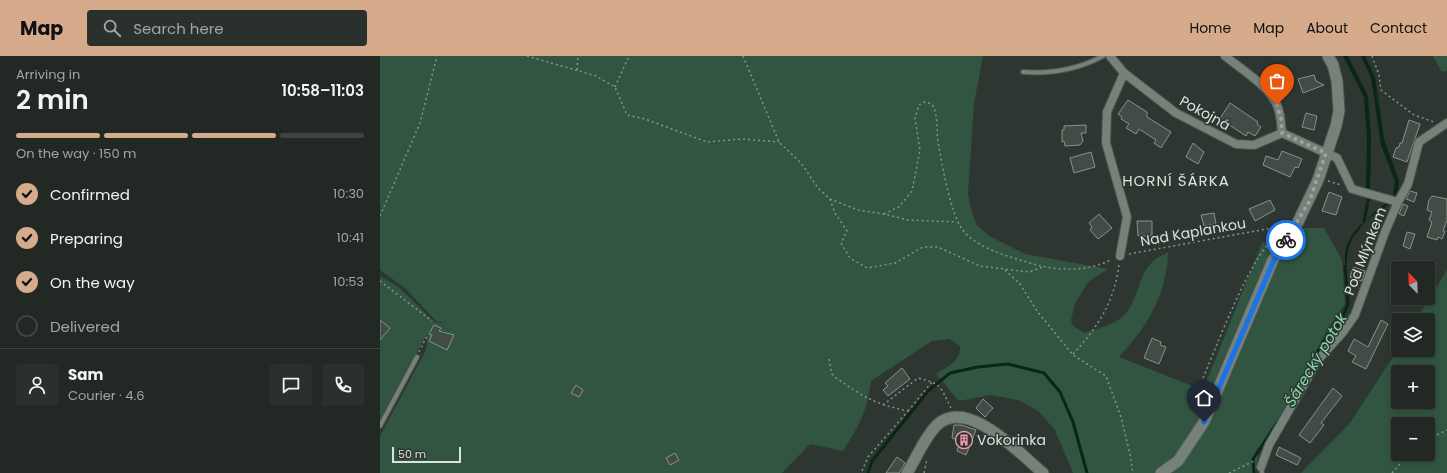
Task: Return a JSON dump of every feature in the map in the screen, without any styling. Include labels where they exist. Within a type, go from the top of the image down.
[{"type":"street","name":"Pokojná","points":[[1110,56],[1124,73],[1176,113],[1236,144],[1254,145],[1282,133]]},
{"type":"street","points":[[1225,56],[1267,90],[1277,105],[1281,119],[1282,133],[1337,158],[1352,189]]},
{"type":"street","points":[[1161,473],[1178,461],[1204,422],[1274,260],[1297,224],[1318,180],[1336,126],[1339,96],[1338,81],[1328,56]]},
{"type":"street","points":[[1120,256],[1127,217],[1106,143],[1107,112],[1124,73]]},
{"type":"street","name":"Pod Mlýnkem","points":[[1262,470],[1269,445],[1318,360],[1343,332],[1355,315],[1393,200],[1408,184],[1419,142],[1445,124]]},
{"type":"street","name":"Pod Mlýnkem","points":[[1352,189],[1393,200]]},
{"type":"street","points":[[907,473],[932,430],[942,420],[955,416],[980,423],[1043,473]]},
{"type":"lane","points":[[1023,72],[1043,73],[1068,70],[1103,56]]},
{"type":"lane","points":[[380,426],[417,358]]},
{"type":"path","points":[[380,216],[420,123],[437,56]]},
{"type":"path","points":[[527,56],[596,76],[614,87],[627,115],[644,119],[688,136],[707,142],[742,139],[779,142]]},
{"type":"path","points":[[577,70],[578,56]]},
{"type":"path","points":[[614,87],[630,56]]},
{"type":"path","points":[[743,56],[779,142],[801,163],[818,188],[830,199],[858,210],[908,220],[957,222]]},
{"type":"path","points":[[1372,56],[1379,75],[1381,90],[1414,115],[1445,124]]},
{"type":"path","points":[[884,214],[899,208],[912,191],[920,150],[915,118],[919,105],[924,102],[932,104],[937,114],[938,141],[957,222],[966,234],[990,250],[1043,267]]},
{"type":"path","points":[[1318,180],[1352,189]]},
{"type":"path","points":[[830,199],[835,212],[847,231],[841,242],[850,258],[867,268],[895,263],[923,247],[938,247],[980,266],[1030,272],[1043,267]]},
{"type":"path","name":"Nad Kaplankou","points":[[1043,267],[1074,270],[1108,262],[1120,256],[1297,224]]},
{"type":"path","points":[[1203,378],[1251,270],[1268,242],[1280,235]]},
{"type":"path","points":[[1073,355],[1101,320],[1118,279],[1120,256]]},
{"type":"path","points":[[1004,269],[1020,284],[1037,311],[1073,355],[1106,376],[1122,417],[1130,454],[1132,473]]},
{"type":"path","points":[[380,281],[432,321]]},
{"type":"path","points":[[417,358],[427,336]]},
{"type":"path","points":[[829,359],[832,374],[865,398],[882,406],[908,412]]},
{"type":"path","points":[[882,406],[918,378],[934,382],[940,386],[955,416]]},
{"type":"path","points":[[861,473],[868,457],[934,382]]},
{"type":"path","points":[[1435,435],[1447,430]]},
{"type":"path","points":[[1229,473],[1256,460]]},
{"type":"path","points":[[1392,473],[1403,461]]},
{"type":"shaded area","points":[[380,56],[983,56],[974,103],[968,194],[972,213],[977,225],[989,236],[1025,254],[1108,269],[1088,282],[1075,304],[1071,320],[1073,326],[1084,333],[1099,329],[1121,318],[1131,306],[1147,268],[1154,261],[1168,252],[1164,282],[1154,309],[1147,322],[1119,357],[1203,390],[1262,243],[1304,228],[1324,228],[1342,260],[1345,304],[1327,330],[1303,376],[1259,452],[1255,473],[1073,473],[1055,430],[1038,411],[1018,400],[990,395],[959,401],[936,374],[953,363],[960,351],[960,346],[949,339],[932,341],[871,381],[862,418],[843,451],[810,444],[782,473],[380,473],[380,436],[425,352],[427,345],[427,334],[380,420],[380,276],[400,288],[434,322],[449,323],[436,321],[405,288],[380,270]],"holes":[[[434,325],[440,328],[436,337],[447,350],[429,341]]]},
{"type":"shaded area","points":[[1343,56],[1348,56],[1368,96],[1371,137],[1370,191],[1366,190],[1367,137],[1364,97]]},
{"type":"shaded area","points":[[1361,56],[1365,56],[1375,77],[1384,139],[1399,181],[1398,190],[1390,204],[1366,220],[1393,195],[1395,181],[1381,145],[1371,78]]},
{"type":"shaded area","points":[[1433,56],[1447,56],[1447,71],[1442,72]]},
{"type":"shaded area","points":[[1366,220],[1352,239],[1348,250],[1346,269],[1345,256],[1347,245],[1352,235]]},
{"type":"shaded area","points":[[1447,270],[1447,473],[1301,473],[1350,423],[1393,357],[1435,357],[1435,313],[1420,313],[1425,305],[1435,305],[1435,289]]},
{"type":"building","points":[[1314,75],[1316,81],[1324,85],[1303,93],[1298,79]]},
{"type":"building","points":[[1128,100],[1147,112],[1147,117],[1171,132],[1161,148],[1154,143],[1156,140],[1139,129],[1136,134],[1126,128],[1129,124],[1121,119],[1122,117],[1118,114]]},
{"type":"building","points":[[1230,103],[1258,122],[1257,124],[1261,127],[1255,136],[1248,132],[1246,136],[1228,124],[1225,128],[1217,123]]},
{"type":"building","points":[[1306,113],[1317,116],[1314,130],[1302,127]]},
{"type":"building","points":[[1409,120],[1420,124],[1407,162],[1393,157],[1396,148],[1399,147],[1400,143],[1402,143]]},
{"type":"building","points":[[1086,125],[1086,133],[1081,133],[1083,141],[1080,145],[1065,146],[1064,141],[1062,142],[1062,130],[1064,130],[1064,126]]},
{"type":"building","points":[[1193,143],[1204,152],[1198,164],[1186,157]]},
{"type":"building","points":[[1282,151],[1302,159],[1298,168],[1295,167],[1290,177],[1263,165],[1266,156],[1278,160]]},
{"type":"building","points":[[1091,152],[1095,167],[1074,173],[1070,158]]},
{"type":"building","points":[[1410,191],[1417,193],[1414,202],[1406,199]]},
{"type":"building","points":[[1329,192],[1342,197],[1336,215],[1322,211]]},
{"type":"building","points":[[1432,196],[1447,199],[1447,220],[1443,231],[1445,231],[1442,239],[1438,237],[1437,240],[1427,237],[1432,222],[1429,220],[1432,212],[1427,210],[1429,200]]},
{"type":"building","points":[[1270,200],[1275,210],[1255,221],[1249,209]]},
{"type":"building","points":[[1403,204],[1408,206],[1404,216],[1399,214]]},
{"type":"building","points":[[1214,213],[1216,224],[1204,226],[1201,215]]},
{"type":"building","points":[[1099,214],[1112,228],[1098,239],[1090,230],[1092,227],[1089,223]]},
{"type":"building","points":[[1137,221],[1152,221],[1152,236],[1138,236]]},
{"type":"building","points":[[1407,232],[1415,234],[1410,249],[1403,246]]},
{"type":"building","points":[[1353,267],[1365,271],[1362,281],[1350,277]]},
{"type":"building","points":[[380,320],[390,328],[380,340]]},
{"type":"building","points":[[1381,320],[1388,324],[1366,369],[1352,362],[1356,356],[1348,351],[1354,339],[1368,347]]},
{"type":"building","points":[[434,325],[441,328],[439,331],[454,335],[447,350],[429,341],[432,335],[429,334]]},
{"type":"building","points":[[1152,338],[1161,342],[1160,345],[1166,347],[1159,364],[1144,358]]},
{"type":"building","points":[[902,368],[910,379],[888,396],[883,390],[888,386],[885,383]]},
{"type":"building","points":[[576,385],[583,390],[579,397],[571,393]]},
{"type":"building","points":[[1333,388],[1342,396],[1321,423],[1324,425],[1310,443],[1299,435]]},
{"type":"building","points":[[983,399],[993,408],[985,417],[976,408]]},
{"type":"building","name":"Vokorinka","points":[[954,425],[961,425],[976,430],[966,455],[957,451],[960,441],[952,438]]},
{"type":"building","points":[[1279,447],[1301,458],[1297,465],[1276,455]]},
{"type":"building","points":[[675,453],[679,460],[670,465],[666,458]]},
{"type":"building","points":[[897,457],[905,463],[899,473],[886,473]]},
{"type":"waterway","name":"Šárecký potok","points":[[1364,221],[1368,200]]},
{"type":"waterway","name":"Šárecký potok","points":[[1298,387],[1324,341],[1340,323],[1348,304],[1345,266]]},
{"type":"waterway","name":"Šárecký potok","points":[[868,473],[872,461],[928,391],[950,373],[978,367],[1008,364],[1044,373],[1060,392],[1073,422],[1087,473]]},
{"type":"waterway","name":"Šárecký potok","points":[[1254,473],[1253,459],[1277,423]]},
{"type":"way so far","points":[[1277,105],[1281,119],[1282,133],[1326,153],[1318,180],[1309,202],[1286,240]]},
{"type":"place","name":"Vokorinka","points":[[964,440]]},
{"type":"district","name":"HORNÍ ŠÁRKA","points":[[1176,181]]},
{"type":"route","points":[[1204,422],[1215,400],[1233,352],[1274,260],[1286,240]]}]
